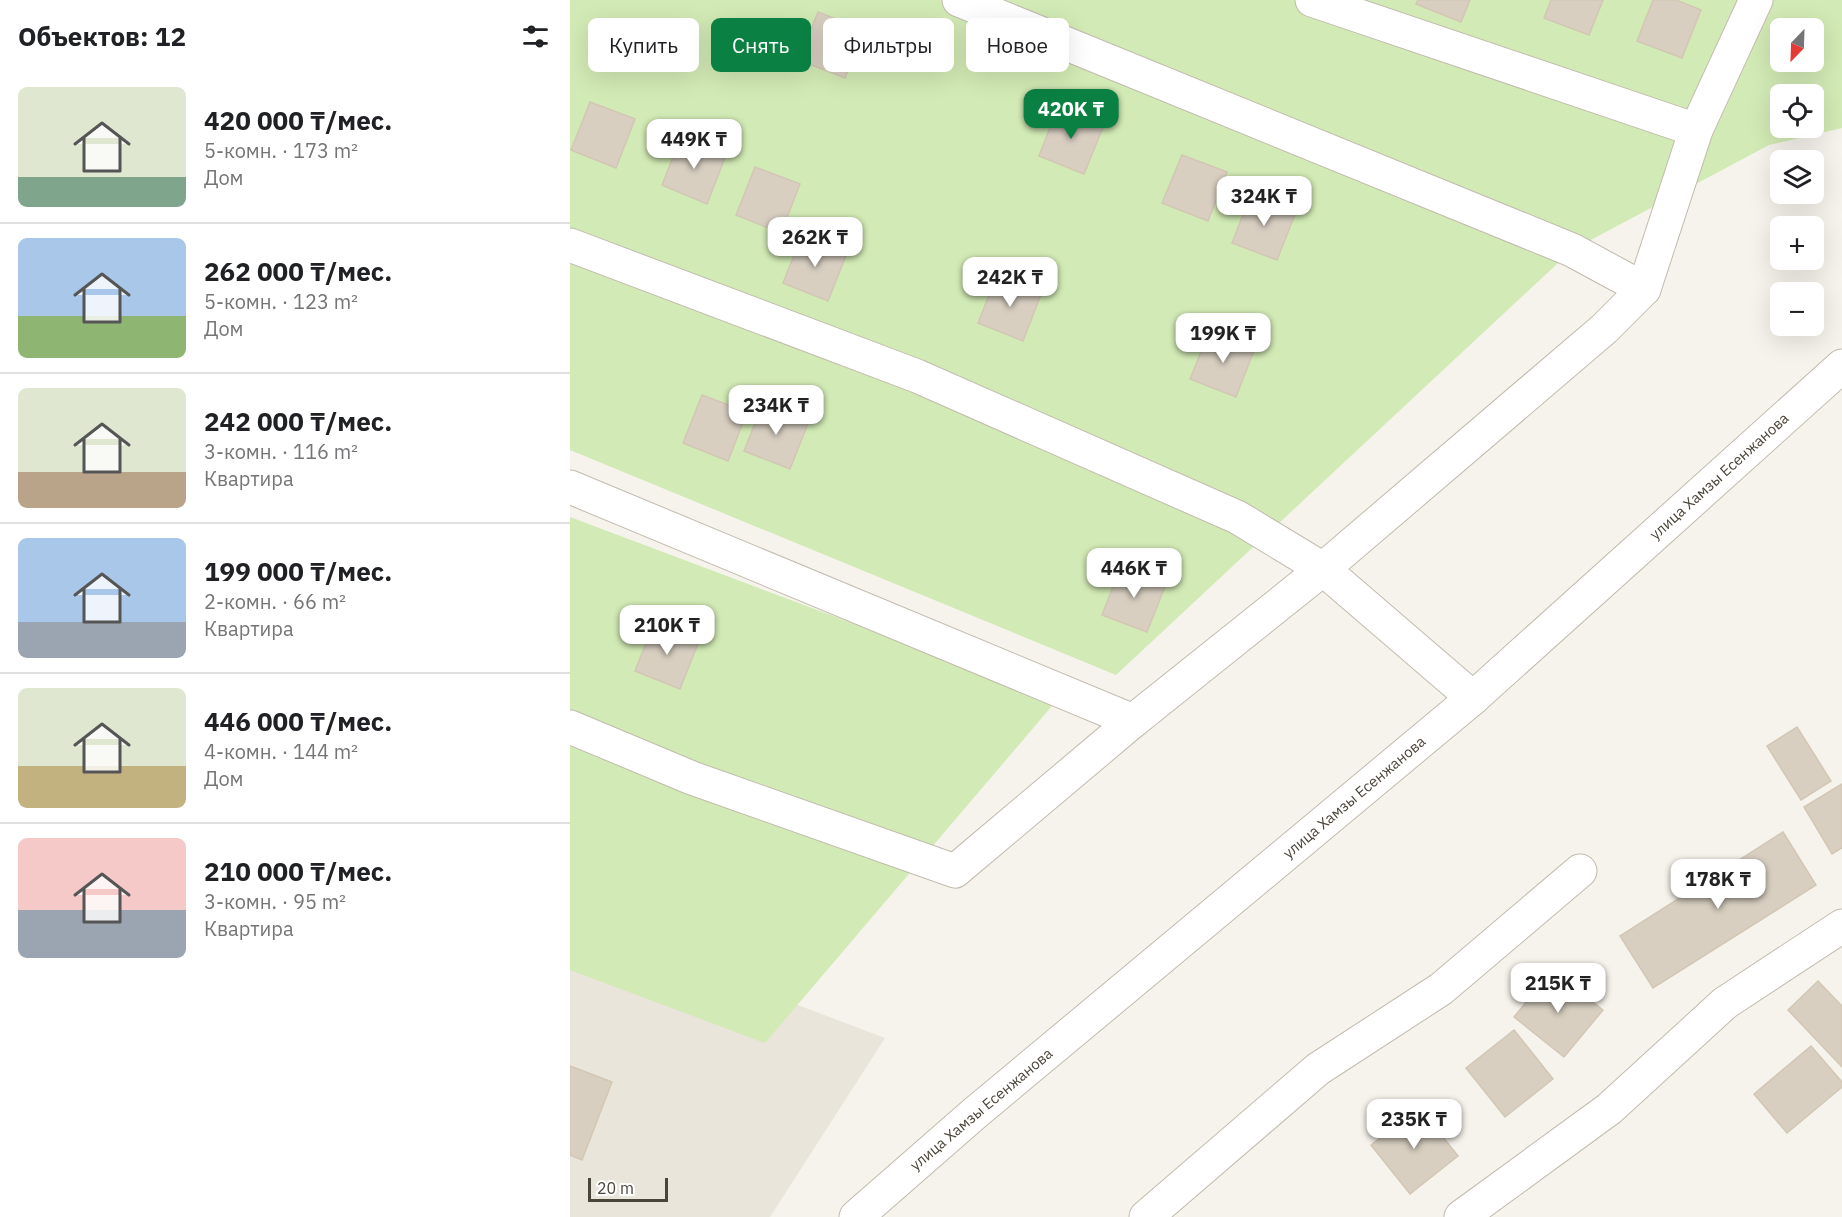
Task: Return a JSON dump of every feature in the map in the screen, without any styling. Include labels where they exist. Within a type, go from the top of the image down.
[{"type":"street","points":[[959,0],[1572,250],[1644,289]]},
{"type":"street","points":[[1311,0],[1696,130]]},
{"type":"street","points":[[570,727],[692,778],[955,871],[1133,721],[1323,569],[1604,329],[1644,289],[1696,130],[1756,0]]},
{"type":"street","points":[[570,245],[917,376],[1237,517],[1323,569],[1473,698]]},
{"type":"street","name":"улица Хамзы Есенжанова","points":[[856,1217],[975,1113],[1473,698],[1842,366]]},
{"type":"street","points":[[570,487],[1133,721]]},
{"type":"street","points":[[1146,1217],[1318,1069],[1441,990],[1580,871]]},
{"type":"street","points":[[1461,1217],[1609,1109],[1725,1003],[1842,926]]},
{"type":"shaded area","points":[[570,919],[885,1038],[770,1217],[570,1217]]},
{"type":"green space","points":[[570,0],[1842,0],[1842,128],[1824,132],[1824,84],[1770,84],[1770,138],[1799,138],[1769,145],[1572,250],[1116,675],[570,450]]},
{"type":"green space","points":[[570,517],[1057,700],[765,1043],[570,970]]},
{"type":"building","points":[[1418,0],[1470,0],[1461,22],[1416,4]]},
{"type":"building","points":[[1551,0],[1603,0],[1589,35],[1544,18]]},
{"type":"building","points":[[1653,0],[1676,0],[1701,10],[1682,58],[1637,41]]},
{"type":"building","points":[[818,12],[833,18],[823,18],[823,69],[811,65],[811,30]]},
{"type":"building","points":[[830,72],[847,72],[845,78]]},
{"type":"building","points":[[590,102],[635,119],[616,168],[571,150]]},
{"type":"building","points":[[1058,107],[1104,125],[1084,174],[1039,156]]},
{"type":"building","points":[[681,137],[726,155],[707,204],[662,185]]},
{"type":"building","points":[[1182,155],[1227,172],[1208,221],[1162,203]]},
{"type":"building","points":[[755,167],[800,184],[781,233],[736,215]]},
{"type":"building","points":[[1251,194],[1296,212],[1277,260],[1232,243]]},
{"type":"building","points":[[802,235],[847,253],[828,301],[783,283]]},
{"type":"building","points":[[997,275],[1042,292],[1023,341],[978,323]]},
{"type":"building","points":[[1210,330],[1255,348],[1236,397],[1190,379]]},
{"type":"building","points":[[702,395],[747,412],[728,461],[683,443]]},
{"type":"building","points":[[763,403],[809,421],[790,469],[744,451]]},
{"type":"building","points":[[1121,566],[1166,584],[1147,632],[1102,615]]},
{"type":"building","points":[[654,623],[699,641],[680,689],[635,671]]},
{"type":"building","points":[[1797,727],[1831,781],[1801,800],[1767,746]]},
{"type":"building","points":[[1842,784],[1842,848],[1832,854],[1804,807]]},
{"type":"building","points":[[1783,832],[1816,885],[1653,988],[1620,936]]},
{"type":"building","points":[[1553,970],[1603,1010],[1564,1057],[1514,1017]]},
{"type":"building","points":[[1818,981],[1842,1006],[1842,1067],[1788,1010]]},
{"type":"building","points":[[1514,1030],[1553,1079],[1505,1117],[1466,1068]]},
{"type":"building","points":[[1811,1046],[1842,1082],[1842,1087],[1787,1133],[1754,1094]]},
{"type":"building","points":[[570,1066],[612,1082],[582,1160],[570,1155]]},
{"type":"building","points":[[1419,1107],[1458,1156],[1410,1194],[1371,1145]]}]
